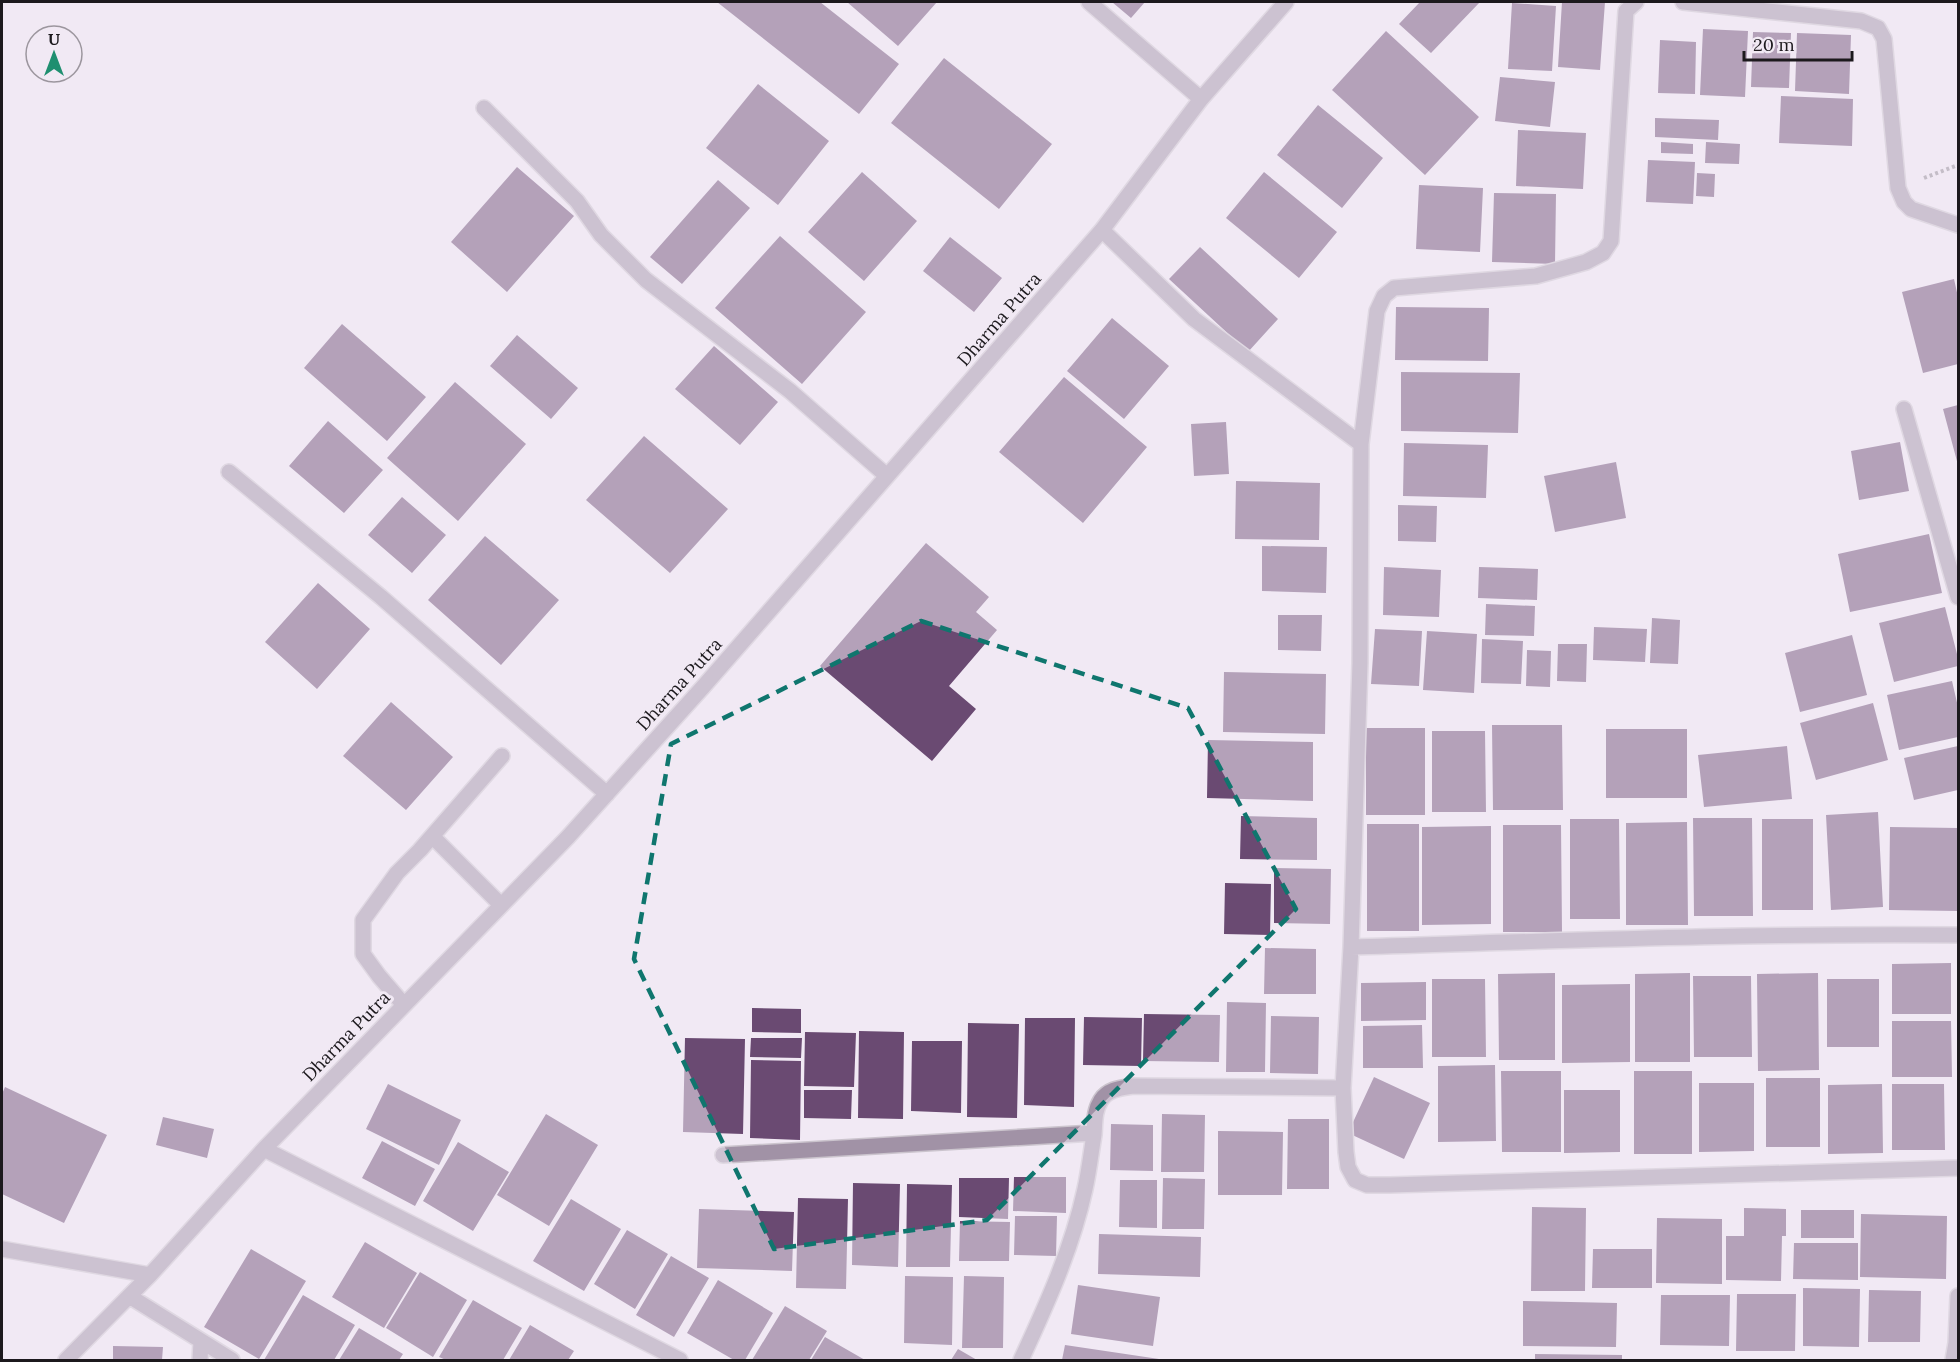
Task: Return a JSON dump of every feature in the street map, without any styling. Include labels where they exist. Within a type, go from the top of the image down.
[{"type":"street","points":[[1089,2],[1201,99]]},
{"type":"street","name":"Dharma Putra","points":[[66,1360],[150,1275],[264,1149],[568,837],[607,794],[1102,230],[1201,99],[1286,2]]},
{"type":"street","points":[[1636,2],[1626,11],[1611,241],[1603,253],[1586,262],[1536,276],[1394,288],[1384,296],[1377,311],[1361,444],[1360,663],[1351,947],[1343,1088],[1348,1167],[1355,1180],[1367,1185],[1959,1168]]},
{"type":"street","points":[[1683,2],[1861,21],[1878,28],[1884,39],[1898,188],[1904,202],[1911,209],[1959,225]]},
{"type":"street","points":[[484,108],[577,201],[601,235],[646,280],[790,391],[887,476]]},
{"type":"street","points":[[1102,230],[1194,319],[1361,444]]},
{"type":"street","points":[[1904,409],[1959,597]]},
{"type":"street","points":[[229,472],[381,597],[607,794]]},
{"type":"street","points":[[404,1005],[363,954],[363,920],[397,873],[502,756]]},
{"type":"street","points":[[432,836],[501,905]]},
{"type":"street","points":[[1351,947],[1662,937],[1959,935]]},
{"type":"street","points":[[1021,1360],[1043,1311],[1076,1223],[1085,1189],[1094,1133],[1095,1111],[1102,1098],[1110,1091],[1133,1086],[1343,1088]]},
{"type":"street","points":[[723,1155],[1094,1133]]},
{"type":"street","points":[[264,1149],[680,1360]]},
{"type":"street","points":[[2,1249],[150,1275]]},
{"type":"street","points":[[129,1296],[232,1360]]},
{"type":"street","points":[[1953,1360],[1959,1296]]},
{"type":"street","points":[[201,1342],[201,1360]]},
{"type":"path","points":[[1898,188],[1959,165]]},
{"type":"highlighted area","points":[[921,621],[1188,708],[1296,909],[987,1220],[774,1249],[634,959],[671,744]]},
{"type":"building","points":[[717,2],[820,2],[899,64],[859,114]]},
{"type":"building","points":[[847,2],[937,2],[898,46]]},
{"type":"building","points":[[1112,2],[1145,2],[1131,18]]},
{"type":"building","points":[[1420,2],[1480,2],[1431,53],[1399,24]]},
{"type":"building","points":[[1562,2],[1605,2],[1600,70],[1558,67]]},
{"type":"building","points":[[1512,3],[1556,6],[1552,71],[1508,69]]},
{"type":"building","points":[[1703,29],[1748,31],[1745,97],[1700,95]]},
{"type":"building","points":[[1386,31],[1479,117],[1425,175],[1332,90]]},
{"type":"building","points":[[1753,32],[1791,33],[1789,88],[1751,87]]},
{"type":"building","points":[[1797,33],[1851,35],[1849,94],[1795,91]]},
{"type":"building","points":[[1660,40],[1696,42],[1695,94],[1658,93]]},
{"type":"building","points":[[944,58],[1052,144],[999,209],[891,123]]},
{"type":"building","points":[[1500,77],[1555,82],[1550,127],[1495,121]]},
{"type":"building","points":[[758,84],[829,141],[778,205],[706,148]]},
{"type":"building","points":[[1781,96],[1853,99],[1852,146],[1779,143]]},
{"type":"building","points":[[1318,105],[1383,158],[1342,208],[1277,155]]},
{"type":"building","points":[[1655,118],[1719,120],[1718,140],[1655,137]]},
{"type":"building","points":[[1518,130],[1586,133],[1583,189],[1516,186]]},
{"type":"building","points":[[1661,142],[1693,144],[1693,154],[1661,153]]},
{"type":"building","points":[[1706,142],[1740,144],[1739,164],[1705,163]]},
{"type":"building","points":[[1648,160],[1695,162],[1693,204],[1646,202]]},
{"type":"building","points":[[517,167],[574,216],[507,292],[451,242]]},
{"type":"building","points":[[862,172],[917,221],[864,281],[808,232]]},
{"type":"building","points":[[1264,172],[1337,232],[1299,278],[1226,218]]},
{"type":"building","points":[[1697,173],[1715,174],[1714,197],[1696,196]]},
{"type":"building","points":[[718,180],[750,208],[682,284],[650,257]]},
{"type":"building","points":[[1419,185],[1483,188],[1480,252],[1416,249]]},
{"type":"building","points":[[1494,193],[1556,194],[1555,264],[1492,262]]},
{"type":"building","points":[[780,236],[866,312],[802,384],[715,308]]},
{"type":"building","points":[[950,237],[1002,278],[974,312],[923,271]]},
{"type":"building","points":[[1200,247],[1278,319],[1248,352],[1169,279]]},
{"type":"building","points":[[1954,279],[1958,297],[1958,364],[1923,373],[1902,292]]},
{"type":"building","points":[[1396,307],[1489,308],[1488,361],[1395,360]]},
{"type":"building","points":[[1112,318],[1169,366],[1124,419],[1067,371]]},
{"type":"building","points":[[342,324],[426,397],[387,441],[304,368]]},
{"type":"building","points":[[517,335],[578,388],[551,419],[490,366]]},
{"type":"building","points":[[714,346],[778,402],[740,445],[675,389]]},
{"type":"building","points":[[1401,372],[1520,373],[1518,433],[1401,431]]},
{"type":"building","points":[[1064,377],[1147,447],[1083,523],[999,452]]},
{"type":"building","points":[[455,382],[526,444],[458,521],[387,458]]},
{"type":"building","points":[[1958,405],[1958,465],[1943,409]]},
{"type":"building","points":[[328,421],[383,470],[344,513],[289,466]]},
{"type":"building","points":[[1226,422],[1229,474],[1194,476],[1191,424]]},
{"type":"building","points":[[644,436],[728,509],[670,573],[586,500]]},
{"type":"building","points":[[1900,442],[1909,491],[1859,500],[1851,451]]},
{"type":"building","points":[[1404,443],[1488,445],[1486,498],[1403,496]]},
{"type":"building","points":[[1616,462],[1626,518],[1555,532],[1544,476]]},
{"type":"building","points":[[1236,481],[1320,483],[1319,540],[1235,539]]},
{"type":"building","points":[[402,497],[446,535],[412,573],[368,535]]},
{"type":"building","points":[[1398,505],[1437,506],[1436,542],[1398,541]]},
{"type":"building","points":[[1929,534],[1942,593],[1850,612],[1838,554]]},
{"type":"building","points":[[485,536],[559,600],[501,665],[428,600]]},
{"type":"building","points":[[926,543],[989,597],[976,612],[997,630],[949,686],[976,709],[932,761],[820,666]]},
{"type":"building","points":[[1262,546],[1327,547],[1326,593],[1262,591]]},
{"type":"building","points":[[1384,567],[1441,570],[1439,617],[1383,615]]},
{"type":"building","points":[[1479,567],[1538,569],[1537,600],[1478,598]]},
{"type":"building","points":[[318,583],[370,629],[317,689],[265,642]]},
{"type":"building","points":[[1486,604],[1535,606],[1534,636],[1485,635]]},
{"type":"building","points":[[1945,607],[1958,666],[1894,682],[1879,623]]},
{"type":"building","points":[[1278,615],[1322,615],[1321,651],[1278,650]]},
{"type":"building","points":[[1652,618],[1680,620],[1678,664],[1650,663]]},
{"type":"building","points":[[1594,627],[1647,629],[1645,662],[1593,660]]},
{"type":"building","points":[[1375,629],[1422,631],[1419,686],[1371,684]]},
{"type":"building","points":[[1427,631],[1477,634],[1474,693],[1423,690]]},
{"type":"building","points":[[1852,635],[1867,695],[1800,712],[1785,653]]},
{"type":"building","points":[[1482,639],[1523,641],[1521,684],[1481,683]]},
{"type":"building","points":[[1558,644],[1587,644],[1586,682],[1557,681]]},
{"type":"building","points":[[1527,650],[1551,651],[1550,687],[1526,686]]},
{"type":"building","points":[[1224,672],[1326,674],[1325,734],[1223,732]]},
{"type":"building","points":[[1952,681],[1958,707],[1958,737],[1899,750],[1887,695]]},
{"type":"building","points":[[391,702],[453,757],[406,810],[343,756]]},
{"type":"building","points":[[1873,703],[1888,760],[1816,780],[1800,723]]},
{"type":"building","points":[[1492,725],[1562,725],[1563,810],[1493,810]]},
{"type":"building","points":[[1366,728],[1425,728],[1425,815],[1366,815]]},
{"type":"building","points":[[1606,729],[1687,729],[1687,798],[1606,798]]},
{"type":"building","points":[[1432,731],[1485,731],[1486,812],[1432,812]]},
{"type":"building","points":[[1208,740],[1313,742],[1313,801],[1207,798]]},
{"type":"building","points":[[1787,746],[1792,799],[1704,807],[1698,755]]},
{"type":"building","points":[[1958,746],[1958,790],[1914,800],[1904,758]]},
{"type":"building","points":[[1878,812],[1883,907],[1831,910],[1826,815]]},
{"type":"building","points":[[1241,816],[1317,818],[1317,860],[1240,859]]},
{"type":"building","points":[[1693,818],[1752,818],[1753,916],[1694,916]]},
{"type":"building","points":[[1570,819],[1619,819],[1620,919],[1570,919]]},
{"type":"building","points":[[1762,819],[1813,819],[1813,910],[1762,910]]},
{"type":"building","points":[[1687,822],[1688,925],[1626,925],[1626,823]]},
{"type":"building","points":[[1367,824],[1419,824],[1419,931],[1367,931]]},
{"type":"building","points":[[1503,825],[1561,825],[1562,932],[1503,932]]},
{"type":"building","points":[[1491,826],[1491,924],[1422,925],[1422,827]]},
{"type":"building","points":[[1890,827],[1958,828],[1958,911],[1889,910]]},
{"type":"building","points":[[1274,868],[1331,869],[1330,924],[1274,923]]},
{"type":"building","points":[[1225,883],[1271,884],[1270,935],[1224,934]]},
{"type":"building","points":[[1265,948],[1316,949],[1316,994],[1264,994]]},
{"type":"building","points":[[1951,963],[1951,1014],[1892,1014],[1892,964]]},
{"type":"building","points":[[1555,973],[1555,1060],[1499,1060],[1498,974]]},
{"type":"building","points":[[1690,973],[1690,1062],[1635,1062],[1635,974]]},
{"type":"building","points":[[1818,973],[1819,1070],[1758,1071],[1757,974]]},
{"type":"building","points":[[1693,976],[1751,976],[1752,1057],[1694,1057]]},
{"type":"building","points":[[1432,979],[1485,979],[1486,1057],[1432,1057]]},
{"type":"building","points":[[1827,979],[1879,979],[1879,1047],[1827,1047]]},
{"type":"building","points":[[1426,982],[1426,1020],[1361,1021],[1361,983]]},
{"type":"building","points":[[1630,984],[1630,1062],[1562,1063],[1562,985]]},
{"type":"building","points":[[1227,1002],[1266,1003],[1265,1072],[1226,1072]]},
{"type":"building","points":[[752,1008],[801,1009],[801,1033],[752,1032]]},
{"type":"building","points":[[1144,1014],[1220,1015],[1219,1062],[1143,1061]]},
{"type":"building","points":[[1271,1016],[1319,1017],[1318,1074],[1270,1073]]},
{"type":"building","points":[[1084,1017],[1142,1018],[1141,1066],[1083,1065]]},
{"type":"building","points":[[1025,1018],[1075,1018],[1074,1107],[1024,1105]]},
{"type":"building","points":[[1892,1021],[1951,1021],[1952,1077],[1892,1077]]},
{"type":"building","points":[[968,1023],[1019,1024],[1017,1118],[967,1117]]},
{"type":"building","points":[[1422,1025],[1423,1068],[1363,1068],[1363,1026]]},
{"type":"building","points":[[859,1031],[904,1032],[903,1119],[858,1118]]},
{"type":"building","points":[[805,1032],[856,1033],[854,1087],[804,1086]]},
{"type":"building","points":[[685,1038],[745,1039],[743,1134],[683,1132]]},
{"type":"building","points":[[751,1038],[802,1038],[801,1058],[750,1057]]},
{"type":"building","points":[[912,1041],[962,1041],[961,1113],[911,1111]]},
{"type":"building","points":[[751,1060],[801,1061],[800,1140],[750,1138]]},
{"type":"building","points":[[1495,1065],[1496,1141],[1438,1142],[1438,1066]]},
{"type":"building","points":[[1501,1071],[1561,1071],[1561,1152],[1502,1152]]},
{"type":"building","points":[[1634,1071],[1692,1071],[1692,1154],[1634,1154]]},
{"type":"building","points":[[1374,1077],[1430,1103],[1404,1159],[1348,1133]]},
{"type":"building","points":[[1766,1078],[1820,1078],[1820,1147],[1766,1147]]},
{"type":"building","points":[[1699,1083],[1754,1083],[1754,1151],[1699,1152]]},
{"type":"building","points":[[388,1084],[461,1120],[439,1165],[366,1129]]},
{"type":"building","points":[[1882,1084],[1883,1153],[1828,1154],[1828,1085]]},
{"type":"building","points":[[1892,1084],[1944,1084],[1945,1150],[1892,1150]]},
{"type":"building","points":[[5,1087],[107,1135],[64,1223],[2,1194],[2,1094]]},
{"type":"building","points":[[804,1090],[852,1090],[851,1119],[804,1118]]},
{"type":"building","points":[[1564,1090],[1620,1090],[1620,1152],[1564,1153]]},
{"type":"building","points":[[546,1114],[598,1145],[549,1226],[497,1195]]},
{"type":"building","points":[[1162,1114],[1205,1115],[1204,1172],[1161,1172]]},
{"type":"building","points":[[163,1117],[214,1129],[207,1158],[156,1145]]},
{"type":"building","points":[[1288,1119],[1329,1119],[1329,1189],[1287,1189]]},
{"type":"building","points":[[1111,1124],[1153,1125],[1153,1171],[1110,1170]]},
{"type":"building","points":[[1218,1131],[1283,1132],[1282,1195],[1218,1195]]},
{"type":"building","points":[[382,1141],[435,1169],[415,1206],[362,1178]]},
{"type":"building","points":[[458,1142],[509,1172],[473,1231],[423,1201]]},
{"type":"building","points":[[1014,1177],[1066,1177],[1066,1213],[1013,1211]]},
{"type":"building","points":[[959,1178],[1009,1178],[1008,1219],[959,1217]]},
{"type":"building","points":[[1163,1178],[1205,1179],[1204,1229],[1162,1229]]},
{"type":"building","points":[[1120,1180],[1157,1180],[1157,1228],[1119,1227]]},
{"type":"building","points":[[853,1183],[900,1184],[898,1267],[852,1265]]},
{"type":"building","points":[[907,1184],[952,1185],[950,1267],[906,1267]]},
{"type":"building","points":[[798,1198],[848,1199],[846,1289],[796,1288]]},
{"type":"building","points":[[571,1199],[621,1229],[584,1291],[533,1261]]},
{"type":"building","points":[[1532,1207],[1586,1208],[1585,1291],[1531,1291]]},
{"type":"building","points":[[1744,1208],[1786,1209],[1786,1236],[1782,1236],[1781,1281],[1726,1280],[1726,1236],[1744,1236]]},
{"type":"building","points":[[699,1209],[794,1212],[792,1271],[697,1268]]},
{"type":"building","points":[[1801,1210],[1854,1210],[1854,1238],[1801,1238]]},
{"type":"building","points":[[1861,1214],[1947,1216],[1946,1279],[1860,1277]]},
{"type":"building","points":[[1015,1216],[1057,1216],[1056,1256],[1014,1255]]},
{"type":"building","points":[[1657,1218],[1722,1219],[1722,1284],[1656,1283]]},
{"type":"building","points":[[960,1221],[1010,1222],[1009,1261],[959,1261]]},
{"type":"building","points":[[627,1230],[668,1254],[635,1309],[594,1284]]},
{"type":"building","points":[[1099,1234],[1201,1237],[1200,1277],[1098,1274]]},
{"type":"building","points":[[365,1242],[417,1273],[384,1328],[332,1297]]},
{"type":"building","points":[[1794,1243],[1858,1243],[1858,1280],[1793,1279]]},
{"type":"building","points":[[251,1249],[306,1281],[259,1359],[204,1327]]},
{"type":"building","points":[[1593,1249],[1652,1249],[1652,1288],[1592,1288]]},
{"type":"building","points":[[671,1256],[709,1278],[674,1337],[636,1315]]},
{"type":"building","points":[[420,1272],[467,1300],[433,1357],[386,1328]]},
{"type":"building","points":[[905,1276],[953,1277],[952,1345],[904,1343]]},
{"type":"building","points":[[964,1276],[1004,1277],[1003,1348],[962,1348]]},
{"type":"building","points":[[718,1280],[773,1313],[745,1360],[734,1360],[687,1333]]},
{"type":"building","points":[[1078,1285],[1160,1297],[1153,1346],[1071,1334]]},
{"type":"building","points":[[1803,1288],[1860,1289],[1859,1347],[1803,1346]]},
{"type":"building","points":[[1869,1290],[1921,1291],[1920,1342],[1868,1342]]},
{"type":"building","points":[[1737,1294],[1796,1294],[1795,1351],[1736,1351]]},
{"type":"building","points":[[303,1295],[355,1325],[334,1360],[264,1360]]},
{"type":"building","points":[[1661,1295],[1730,1295],[1729,1346],[1660,1345]]},
{"type":"building","points":[[473,1300],[522,1328],[503,1360],[446,1360],[439,1357]]},
{"type":"building","points":[[1523,1301],[1617,1303],[1616,1347],[1523,1346]]},
{"type":"building","points":[[785,1306],[827,1331],[809,1360],[752,1360]]},
{"type":"building","points":[[530,1325],[574,1351],[568,1360],[509,1360]]},
{"type":"building","points":[[359,1328],[403,1354],[399,1360],[339,1360]]},
{"type":"building","points":[[825,1337],[865,1360],[811,1360]]},
{"type":"building","points":[[1065,1345],[1159,1359],[1159,1360],[1062,1360]]},
{"type":"building","points":[[113,1346],[163,1347],[162,1360],[113,1360]]},
{"type":"building","points":[[958,1349],[977,1360],[951,1360]]},
{"type":"building","points":[[1535,1354],[1622,1355],[1622,1360],[1535,1360]]}]
